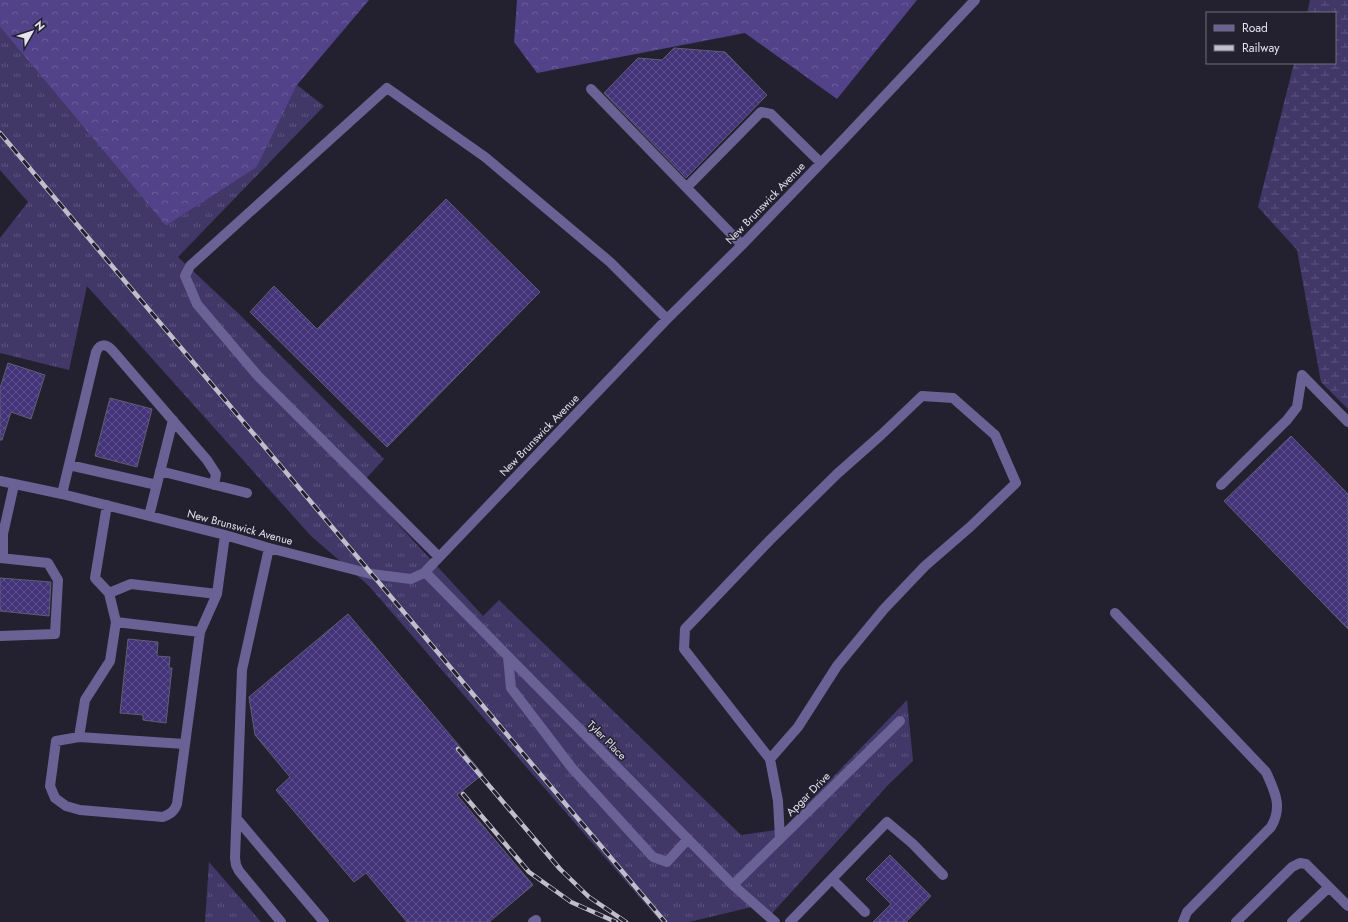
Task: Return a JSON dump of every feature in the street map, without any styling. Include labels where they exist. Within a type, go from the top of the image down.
[{"type":"street","name":"New Brunswick Avenue","points":[[0,481],[107,505],[371,574],[411,579],[425,572],[667,319],[742,245],[821,163],[975,0]]},
{"type":"street","points":[[439,557],[258,376],[196,304],[185,276],[190,266],[387,88],[485,157],[610,262],[667,319]]},
{"type":"street","points":[[591,89],[742,245]]},
{"type":"street","points":[[687,187],[761,112],[771,114],[821,163]]},
{"type":"street","points":[[62,494],[96,352],[100,345],[104,344],[112,350],[207,460],[216,474],[214,485]]},
{"type":"street","points":[[1221,485],[1297,407],[1302,375],[1348,422]]},
{"type":"street","points":[[770,759],[798,727],[837,666],[884,608],[925,566],[970,527],[1016,483],[995,435],[953,398],[922,396],[831,479],[685,629],[684,648],[770,759],[778,801],[780,839]]},
{"type":"street","points":[[149,516],[173,420]]},
{"type":"street","points":[[69,465],[157,485]]},
{"type":"street","points":[[160,471],[247,493]]},
{"type":"street","points":[[0,636],[55,634],[58,580],[48,563],[2,558],[3,534],[14,485]]},
{"type":"street","points":[[78,737],[84,700],[110,661],[116,622],[109,593],[95,578],[107,505]]},
{"type":"street","points":[[184,744],[78,737],[56,741],[50,786],[55,798],[66,806],[80,810],[162,817],[170,815],[175,810],[200,632],[217,594],[225,535]]},
{"type":"street","points":[[269,548],[242,670],[235,858],[236,865],[240,871],[281,922]]},
{"type":"street","name":"Tyler Place","points":[[425,572],[733,885],[775,922]]},
{"type":"street","points":[[109,593],[131,584],[217,594]]},
{"type":"street","points":[[1115,613],[1266,772],[1277,796],[1277,818],[1271,827],[1187,912],[1183,922]]},
{"type":"street","points":[[116,622],[200,632]]},
{"type":"street","points":[[508,657],[510,688],[572,768],[653,857],[667,862],[688,839]]},
{"type":"street","name":"Apgar Drive","points":[[733,885],[900,721]]},
{"type":"street","points":[[237,819],[319,920]]},
{"type":"street","points":[[790,922],[887,822],[913,844],[943,875]]},
{"type":"street","points":[[1236,922],[1292,867],[1300,862],[1306,864],[1348,906]]},
{"type":"street","points":[[832,879],[865,912]]},
{"type":"street","points":[[1292,922],[1329,887]]},
{"type":"green space","points":[[0,0],[369,0],[297,85],[257,167],[166,226],[0,27]]},
{"type":"green space","points":[[517,0],[917,0],[837,99],[745,33],[537,73],[514,42]]},
{"type":"green space","points":[[1310,0],[1348,0],[1348,409],[1321,382],[1297,250],[1258,207],[1294,64],[1336,64],[1336,12],[1307,12]]},
{"type":"green space","points":[[0,27],[166,226],[257,167],[297,85],[324,106],[178,257],[239,314],[384,459],[361,484],[483,616],[499,600],[741,835],[783,829],[907,700],[913,761],[888,785],[767,919],[756,906],[689,922],[661,922],[368,585],[311,536],[87,286],[69,370],[0,353],[0,238],[28,202],[0,170]]},
{"type":"green space","points":[[209,862],[261,922],[205,922]]},
{"type":"building","points":[[674,48],[725,52],[767,95],[686,178],[604,93],[638,58],[662,60]]},
{"type":"building","points":[[446,199],[540,292],[387,447],[250,312],[274,286],[317,329]]},
{"type":"building","points":[[8,363],[45,375],[31,419],[11,412],[2,440],[0,440],[0,388]]},
{"type":"building","points":[[110,398],[152,409],[137,467],[95,456]]},
{"type":"building","points":[[1291,436],[1348,494],[1348,629],[1224,501]]},
{"type":"building","points":[[0,578],[51,582],[49,616],[0,611]]},
{"type":"building","points":[[348,614],[483,774],[457,795],[533,885],[489,922],[407,922],[366,873],[354,882],[276,790],[290,777],[255,735],[249,697]]},
{"type":"building","points":[[128,639],[158,642],[157,656],[170,657],[169,668],[172,668],[166,723],[143,720],[143,715],[120,713]]},
{"type":"building","points":[[890,855],[931,896],[906,922],[873,922],[891,904],[866,879]]},
{"type":"railway","points":[[0,133],[665,922]]},
{"type":"railway","points":[[458,749],[560,869],[589,897],[626,922]]},
{"type":"railway","points":[[463,794],[529,872],[571,902],[616,922]]}]
